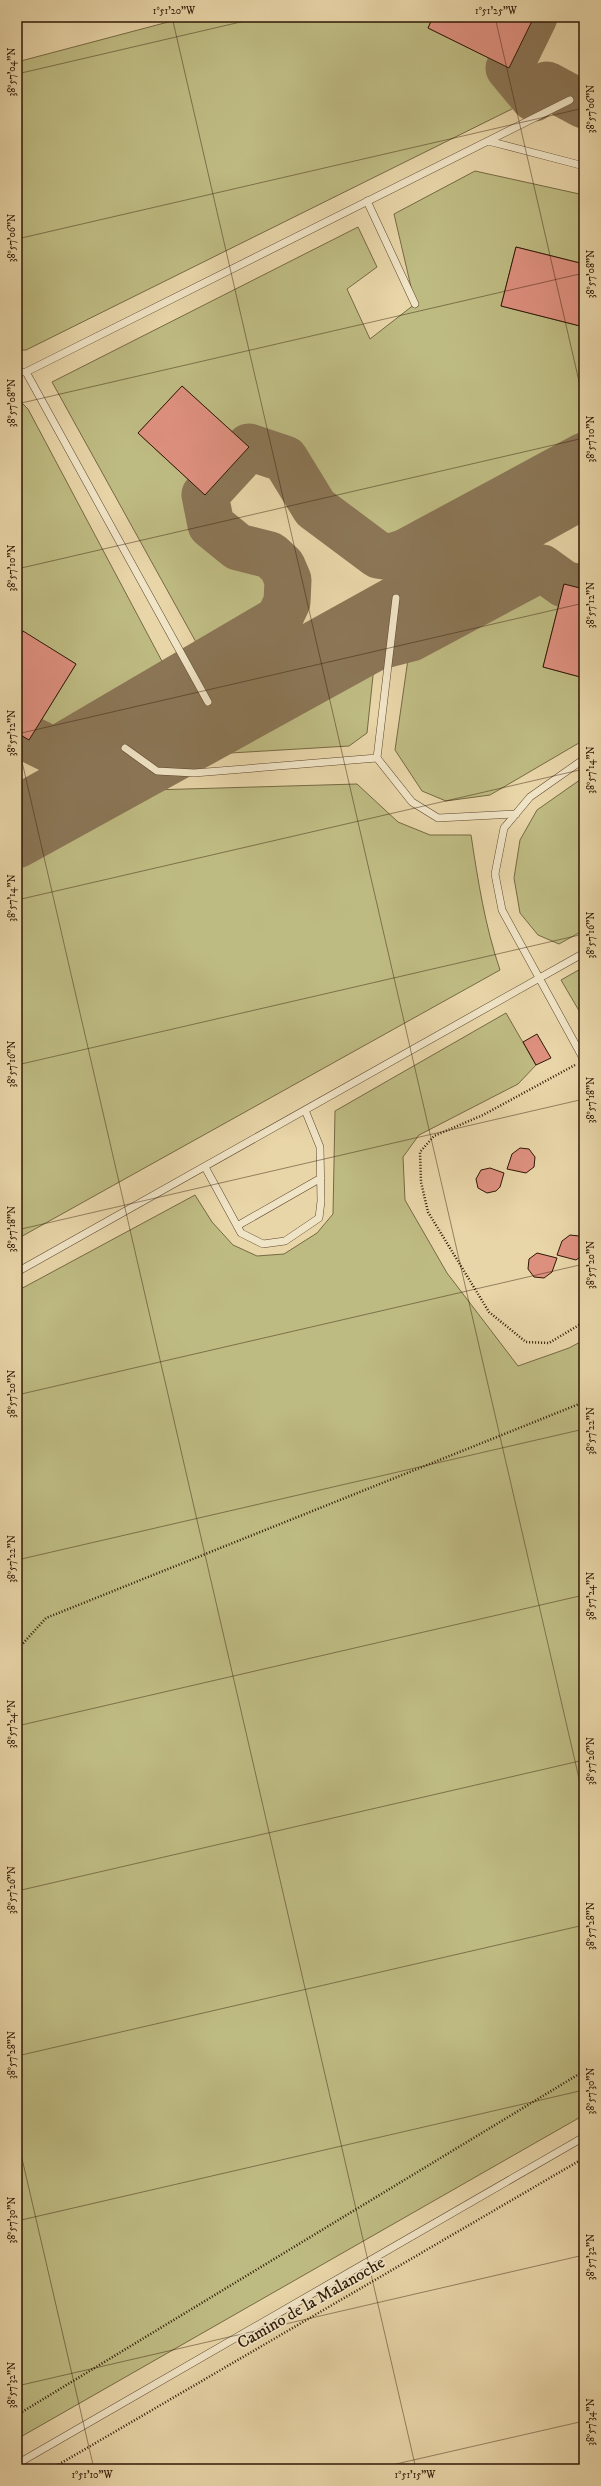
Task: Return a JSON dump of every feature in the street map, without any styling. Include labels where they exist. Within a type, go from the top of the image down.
[{"type":"lane","points":[[17,372],[26,372],[570,100]]},
{"type":"lane","points":[[488,141],[584,166]]},
{"type":"lane","points":[[367,201],[415,304]]},
{"type":"lane","points":[[26,372],[208,702]]},
{"type":"lane","points":[[396,598],[377,758],[412,802],[438,818],[516,814]]},
{"type":"lane","points":[[125,748],[157,771],[194,773],[377,758]]},
{"type":"lane","points":[[584,759],[530,797],[504,828],[495,874],[502,910],[538,979],[584,1060]]},
{"type":"lane","points":[[17,1272],[584,953]]},
{"type":"lane","points":[[205,1167],[241,1233],[262,1244],[285,1240],[319,1218],[321,1178],[320,1148],[305,1110]]},
{"type":"lane","points":[[237,1226],[321,1178]]},
{"type":"lane","points":[[17,2464],[584,2137]]},
{"type":"path","points":[[577,1064],[483,1115],[434,1136],[420,1152],[420,1159],[421,1182],[428,1212],[489,1312],[526,1342],[549,1343],[584,1322]]},
{"type":"path","points":[[17,1650],[46,1618],[584,1402]]},
{"type":"path","points":[[17,2415],[584,2071]]},
{"type":"path","name":"Camino de la Malanoche","points":[[51,2469],[584,2158]]},
{"type":"shaded area","points":[[187,17],[433,17],[428,28],[509,68],[534,98],[26,350],[17,350],[17,62]]},
{"type":"shaded area","points":[[475,171],[584,195],[584,264],[516,247],[501,306],[584,327],[584,456],[406,552],[391,557],[378,555],[315,508],[285,459],[249,447],[182,386],[138,433],[205,495],[211,525],[238,546],[270,555],[282,566],[288,580],[287,602],[279,619],[207,662],[52,382],[358,227],[377,267],[347,289],[370,339],[415,304],[394,214]]},
{"type":"shaded area","points":[[17,398],[28,409],[173,682],[54,751],[29,740],[76,664],[23,632],[17,642]]},
{"type":"shaded area","points":[[542,568],[564,584],[543,667],[584,678],[584,740],[490,795],[446,801],[422,791],[395,750],[411,638]]},
{"type":"shaded area","points":[[376,647],[367,733],[349,746],[180,756]]},
{"type":"shaded area","points":[[584,777],[584,930],[559,944],[538,935],[520,913],[514,878],[520,840],[537,810]]},
{"type":"shaded area","points":[[357,784],[398,822],[430,835],[471,835],[486,920],[500,970],[17,1239],[17,845],[117,791]]},
{"type":"shaded area","points":[[584,967],[584,1014],[581,1014],[561,980]]},
{"type":"shaded area","points":[[506,1013],[536,1065],[518,1084],[419,1135],[403,1157],[405,1200],[447,1273],[518,1366],[569,1348],[584,1340],[584,2115],[17,2439],[17,1291],[195,1195],[212,1222],[233,1245],[257,1256],[284,1254],[317,1233],[333,1214],[335,1111]]},
{"type":"building","points":[[433,17],[534,17],[509,68],[428,28]]},
{"type":"building","points":[[516,247],[584,264],[584,327],[501,306]]},
{"type":"building","points":[[182,386],[249,447],[205,495],[138,433]]},
{"type":"building","points":[[564,584],[584,589],[584,678],[543,667]]},
{"type":"building","points":[[23,631],[76,664],[29,740],[17,733],[17,642]]},
{"type":"building","points":[[537,1034],[551,1058],[536,1065],[523,1042]]},
{"type":"building","points":[[520,1148],[529,1149],[535,1157],[534,1167],[526,1173],[507,1169],[512,1154]]},
{"type":"building","points":[[490,1168],[504,1173],[500,1187],[496,1191],[487,1193],[478,1188],[476,1179],[481,1170]]},
{"type":"building","points":[[570,1235],[579,1236],[584,1240],[584,1254],[576,1260],[557,1255],[562,1241]]},
{"type":"building","points":[[537,1253],[557,1258],[552,1272],[544,1278],[534,1277],[528,1269],[529,1259]]},
{"type":"taxiway","points":[[534,17],[509,68],[534,98],[547,85],[584,105]]},
{"type":"taxiway","points":[[17,733],[54,751],[279,619],[287,602],[288,580],[282,566],[270,555],[238,547],[211,525],[205,495],[249,447],[285,459],[315,508],[378,555],[391,557],[406,552],[584,456]]},
{"type":"taxiway","points":[[17,809],[584,495]]},
{"type":"taxiway","points":[[17,845],[376,647],[411,638],[542,568],[564,584],[584,589]]}]
